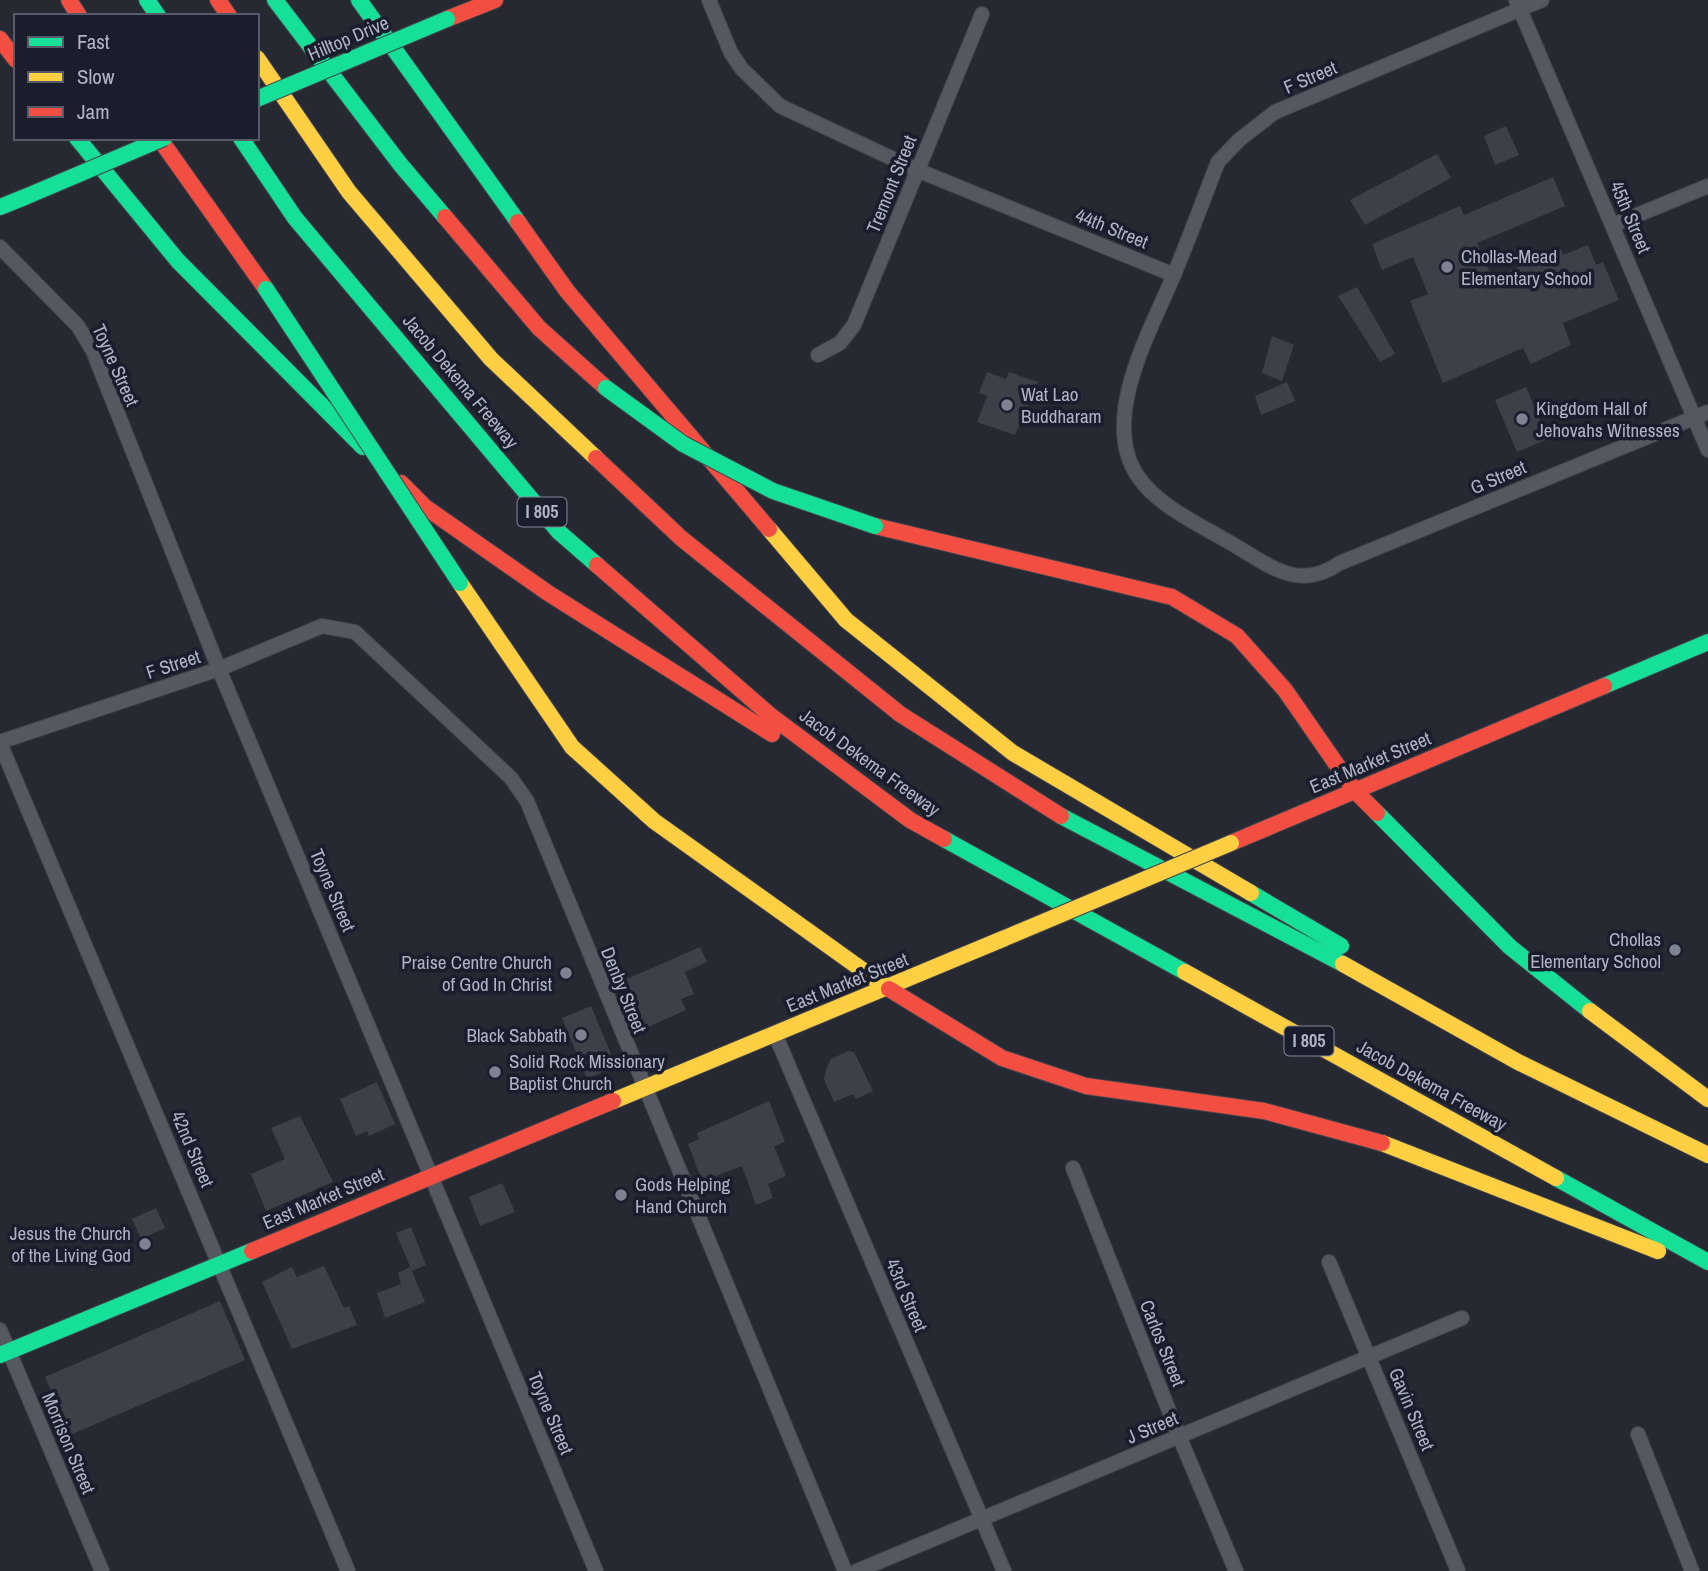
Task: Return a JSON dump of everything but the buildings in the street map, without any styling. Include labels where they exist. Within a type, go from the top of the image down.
[{"type":"main road","points":[[275,0],[400,164],[538,328],[606,388],[683,444],[773,491],[875,526],[1172,597],[1237,636],[1285,690],[1356,791],[1510,947],[1656,1063],[1708,1099]]},
{"type":"main road","points":[[359,0],[567,291],[846,620],[1013,753],[1305,922],[1518,1062]]},
{"type":"main road","name":"Hilltop Drive","points":[[259,98],[495,0]]},
{"type":"main road","points":[[0,39],[14,57]]},
{"type":"main road","points":[[0,48],[14,64]]},
{"type":"main road","name":"Jacob Dekema Freeway","points":[[259,61],[349,192],[491,359],[681,538],[900,715],[1053,813],[1314,948],[1518,1062],[1708,1155]]},
{"type":"main road","points":[[79,140],[178,261],[224,310],[425,507],[548,593],[910,820]]},
{"type":"main road","points":[[0,207],[157,140]]},
{"type":"main road","points":[[163,140],[572,747],[654,821],[887,988],[1002,1058],[1086,1086],[1264,1111],[1394,1146],[1708,1271]]},
{"type":"main road","name":"Jacob Dekema Freeway","points":[[242,140],[295,218],[559,532],[771,716],[910,820],[1708,1262]]},
{"type":"main road","name":"East Market Street","points":[[5,1353],[887,988],[1708,642]]},
{"type":"street","name":"44th Street","points":[[709,0],[731,53],[742,69],[780,106],[917,170],[1174,275]]},
{"type":"street","name":"F Street","points":[[1174,275],[1218,162],[1275,112],[1518,5],[1542,0]]},
{"type":"street","name":"45th Street","points":[[1518,5],[1613,225],[1701,415],[1708,450]]},
{"type":"street","name":"Tremont Street","points":[[818,355],[840,343],[854,325],[982,14]]},
{"type":"street","points":[[1613,225],[1708,186]]},
{"type":"street","name":"Toyne Street","points":[[0,247],[78,327],[93,351],[219,669],[596,1571]]},
{"type":"street","name":"G Street","points":[[1174,275],[1135,365],[1126,405],[1126,444],[1138,478],[1162,500],[1278,572],[1303,577],[1326,573],[1340,563],[1701,415]]},
{"type":"street","name":"F Street","points":[[0,743],[219,669],[322,626],[355,632]]},
{"type":"street","name":"Denby Street","points":[[355,632],[511,778],[527,801],[845,1571]]},
{"type":"street","name":"42nd Street","points":[[0,743],[348,1571]]},
{"type":"street","name":"43rd Street","points":[[775,1034],[1004,1571]]},
{"type":"street","name":"Carlos Street","points":[[1073,1168],[1179,1436],[1236,1571]]},
{"type":"street","name":"Gavin Street","points":[[1329,1262],[1458,1571]]},
{"type":"street","name":"J Street","points":[[857,1571],[1462,1318]]},
{"type":"street","name":"Morrison Street","points":[[0,1330],[5,1353],[102,1571]]},
{"type":"street","points":[[1639,1434],[1692,1571]]},
{"type":"traffic: fast","points":[[147,0],[157,14]]},
{"type":"traffic: fast","points":[[275,0],[400,164],[445,217]]},
{"type":"traffic: fast","points":[[359,0],[518,222]]},
{"type":"traffic: fast","points":[[259,98],[447,19]]},
{"type":"traffic: fast","points":[[79,140],[178,261],[363,447]]},
{"type":"traffic: fast","points":[[25,197],[159,140]]},
{"type":"traffic: fast","points":[[242,140],[295,218],[559,532],[597,565]]},
{"type":"traffic: fast","points":[[0,207],[25,197]]},
{"type":"traffic: fast","points":[[266,289],[460,583]]},
{"type":"traffic: fast","points":[[606,388],[683,444],[773,491],[875,526]]},
{"type":"traffic: fast","points":[[1604,686],[1708,642]]},
{"type":"traffic: fast","points":[[1377,813],[1510,947],[1590,1011]]},
{"type":"traffic: fast","points":[[1061,816],[1343,964]]},
{"type":"traffic: fast","points":[[944,839],[1185,972]]},
{"type":"traffic: fast","points":[[1251,893],[1341,946]]},
{"type":"traffic: fast","points":[[1556,1178],[1708,1262]]},
{"type":"traffic: fast","points":[[0,1355],[252,1251]]},
{"type":"traffic: slow","points":[[259,61],[349,192],[491,359],[596,458]]},
{"type":"traffic: slow","points":[[769,529],[846,620],[1013,753],[1251,893]]},
{"type":"traffic: slow","points":[[460,583],[572,747],[654,821],[889,989]]},
{"type":"traffic: slow","points":[[1005,938],[1231,843]]},
{"type":"traffic: slow","points":[[613,1101],[1005,938]]},
{"type":"traffic: slow","points":[[1343,964],[1518,1062],[1708,1155]]},
{"type":"traffic: slow","points":[[1185,972],[1556,1178]]},
{"type":"traffic: slow","points":[[1590,1011],[1708,1099]]},
{"type":"traffic: slow","points":[[1382,1143],[1658,1251]]},
{"type":"traffic: jam","points":[[69,0],[78,14]]},
{"type":"traffic: jam","points":[[218,0],[228,14]]},
{"type":"traffic: jam","points":[[447,19],[495,0]]},
{"type":"traffic: jam","points":[[0,39],[14,57]]},
{"type":"traffic: jam","points":[[160,140],[266,289]]},
{"type":"traffic: jam","points":[[445,217],[539,328],[606,388]]},
{"type":"traffic: jam","points":[[518,222],[567,291],[769,529]]},
{"type":"traffic: jam","points":[[596,458],[681,538],[900,714],[1061,816]]},
{"type":"traffic: jam","points":[[401,483],[425,507],[548,593],[772,734]]},
{"type":"traffic: jam","points":[[875,526],[1172,597],[1237,636],[1285,690],[1355,791],[1377,813]]},
{"type":"traffic: jam","points":[[597,565],[771,716],[910,820],[944,839]]},
{"type":"traffic: jam","points":[[1231,843],[1604,686]]},
{"type":"traffic: jam","points":[[889,989],[1002,1058],[1086,1086],[1264,1111],[1382,1143]]},
{"type":"traffic: jam","points":[[252,1251],[613,1101]]},
{"type":"place","name":"Chollas-Mead Elementary School","points":[[1447,267]]},
{"type":"place","name":"Wat Lao Buddharam","points":[[1007,405]]},
{"type":"place","name":"Kingdom Hall of Jehovahs Witnesses","points":[[1522,419]]},
{"type":"place","name":"Chollas Elementary School","points":[[1675,950]]},
{"type":"place","name":"Praise Centre Church of God In Christ","points":[[566,973]]},
{"type":"place","name":"Black Sabbath","points":[[581,1035]]},
{"type":"place","name":"Solid Rock Missionary Baptist Church","points":[[495,1072]]},
{"type":"place","name":"Gods Helping Hand Church","points":[[621,1195]]},
{"type":"place","name":"Jesus the Church of the Living God","points":[[145,1244]]}]
